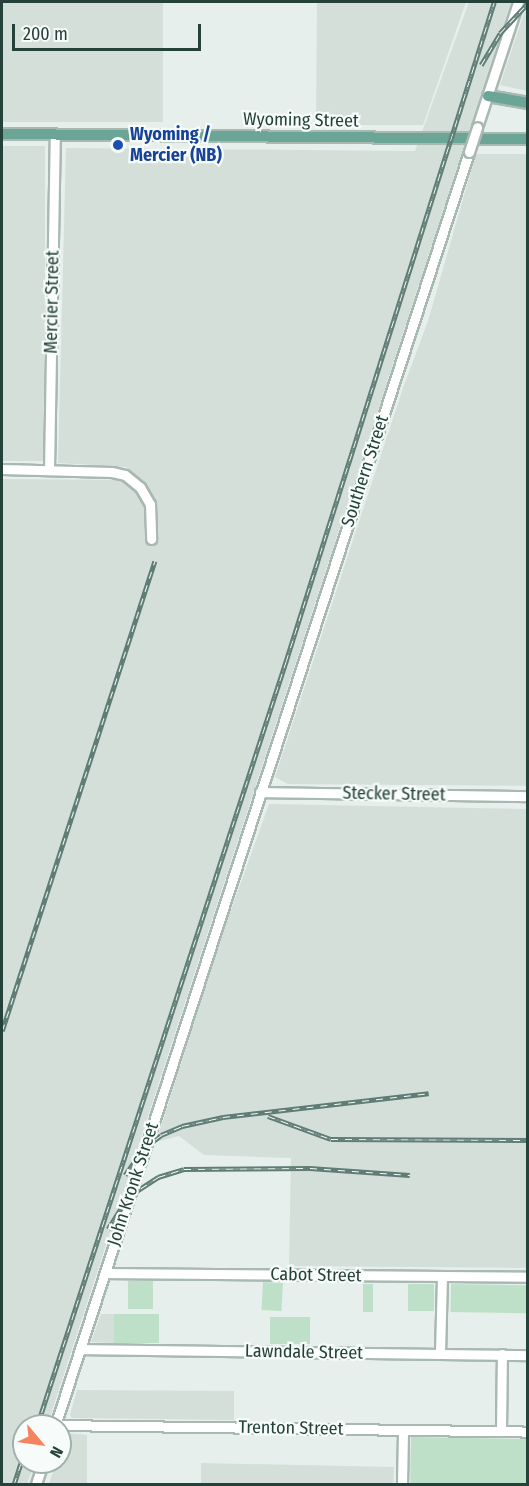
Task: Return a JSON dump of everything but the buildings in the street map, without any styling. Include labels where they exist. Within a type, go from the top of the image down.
[{"type":"main road","points":[[488,96],[528,103]]},
{"type":"main road","name":"Wyoming Street","points":[[2,134],[528,139]]},
{"type":"street","name":"Southern Street","points":[[212,942],[518,2]]},
{"type":"street","name":"Mercier Street","points":[[49,470],[55,135]]},
{"type":"street","points":[[2,469],[112,472],[130,477],[150,504],[151,539]]},
{"type":"street","name":"Stecker Street","points":[[260,792],[528,796]]},
{"type":"street","name":"John Kronk Street","points":[[59,1414],[212,942]]},
{"type":"street","name":"Cabot Street","points":[[105,1273],[528,1277]]},
{"type":"street","points":[[440,1353],[442,1276]]},
{"type":"street","name":"Lawndale Street","points":[[80,1349],[528,1354]]},
{"type":"street","points":[[501,1431],[502,1354]]},
{"type":"street","name":"Trenton Street","points":[[72,1426],[528,1432]]},
{"type":"street","points":[[402,1485],[403,1430]]},
{"type":"shaded area","points":[[2,2],[163,2],[163,122],[2,122]]},
{"type":"shaded area","points":[[317,2],[466,2],[423,125],[316,125]]},
{"type":"shaded area","points":[[469,2],[511,2],[51,1414],[12,1414],[12,1474],[31,1474],[27,1484],[2,1484],[2,479],[122,480],[125,479],[127,467],[58,463],[66,148],[415,151]]},
{"type":"shaded area","points":[[527,10],[527,91],[500,85],[524,13]]},
{"type":"shaded area","points":[[2,146],[45,146],[45,461],[2,461]]},
{"type":"shaded area","points":[[476,154],[527,154],[527,786],[288,784],[275,777],[403,388],[428,321]]},
{"type":"shaded area","points":[[269,804],[527,809],[527,1268],[289,1266],[291,1158],[204,1155],[179,1136],[156,1142],[221,938]]},
{"type":"shaded area","points":[[101,1314],[114,1314],[114,1343],[91,1342]]},
{"type":"shaded area","points":[[77,1390],[234,1391],[234,1420],[72,1418],[70,1414]]},
{"type":"shaded area","points":[[72,1434],[87,1435],[87,1484],[49,1484],[52,1474],[72,1474]]},
{"type":"shaded area","points":[[201,1463],[394,1467],[393,1484],[201,1484]]},
{"type":"green space","points":[[128,1281],[153,1281],[153,1309],[128,1309]]},
{"type":"green space","points":[[263,1282],[283,1283],[282,1311],[262,1310]]},
{"type":"green space","points":[[363,1284],[373,1284],[373,1312],[363,1312]]},
{"type":"green space","points":[[408,1284],[434,1284],[434,1311],[408,1311]]},
{"type":"green space","points":[[451,1284],[527,1285],[526,1313],[451,1312]]},
{"type":"green space","points":[[114,1314],[159,1314],[159,1343],[114,1343]]},
{"type":"green space","points":[[270,1317],[310,1317],[310,1344],[270,1344]]},
{"type":"green space","points":[[411,1437],[527,1439],[526,1484],[410,1484]]},
{"type":"railway","points":[[41,1414],[286,661],[494,2]]},
{"type":"railway","points":[[481,65],[500,33],[528,3]]},
{"type":"railway","points":[[2,1031],[155,561]]},
{"type":"railway","points":[[125,1175],[144,1148],[161,1135],[182,1126],[223,1117],[429,1093]]},
{"type":"railway","points":[[268,1116],[331,1139],[528,1140]]},
{"type":"railway","points":[[108,1229],[129,1196],[158,1177],[184,1169],[310,1168],[410,1175]]},
{"type":"railway","points":[[14,1484],[17,1474]]},
{"type":"place","name":"Wyoming / Mercier (NB)","points":[[118,145]]}]
